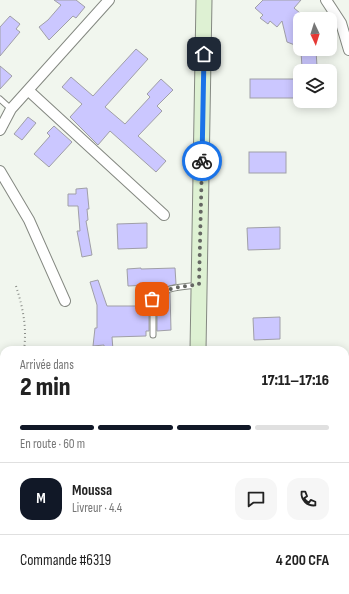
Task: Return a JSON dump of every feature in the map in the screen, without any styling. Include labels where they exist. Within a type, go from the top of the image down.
[{"type":"street","points":[[0,130],[11,109],[29,91],[109,0]]},
{"type":"street","points":[[198,346],[204,0]]},
{"type":"street","points":[[326,0],[341,23],[349,50]]},
{"type":"street","points":[[29,91],[164,215]]},
{"type":"street","points":[[0,170],[29,220],[65,301]]},
{"type":"lane","points":[[0,99],[11,109]]},
{"type":"lane","points":[[153,334],[152,299],[157,294],[199,284]]},
{"type":"path","points":[[16,286],[23,310],[26,336],[25,346]]},
{"type":"building","points":[[54,0],[76,0],[85,7],[76,18],[73,16],[49,40],[39,27],[48,20],[61,5]]},
{"type":"building","points":[[263,0],[301,0],[294,8],[299,12],[293,12],[293,44],[287,42],[282,21],[277,27],[270,21],[268,24],[260,18],[263,15],[255,8]]},
{"type":"building","points":[[10,16],[20,24],[16,29],[20,32],[0,56],[0,27]]},
{"type":"building","points":[[136,49],[148,59],[105,107],[125,124],[150,97],[147,94],[161,79],[173,90],[157,106],[162,111],[138,136],[166,161],[156,172],[110,131],[98,145],[70,117],[82,104],[62,87],[71,77],[93,96]]},
{"type":"building","points":[[301,56],[316,56],[317,64],[302,64]]},
{"type":"building","points":[[0,66],[12,76],[0,89]]},
{"type":"building","points":[[250,79],[293,79],[293,98],[250,98]]},
{"type":"building","points":[[28,117],[36,123],[22,140],[14,134]]},
{"type":"building","points":[[54,126],[72,142],[49,167],[34,154],[50,136],[47,133]]},
{"type":"building","points":[[249,152],[286,152],[286,173],[249,173]]},
{"type":"building","points":[[87,188],[89,209],[87,209],[88,220],[86,221],[92,255],[82,257],[77,231],[80,231],[78,206],[68,206],[68,194],[76,194],[76,189]]},
{"type":"building","points":[[147,223],[147,248],[118,249],[117,224]]},
{"type":"building","points":[[280,227],[280,249],[248,250],[247,228]]},
{"type":"building","points":[[175,268],[176,284],[159,289],[159,287],[148,287],[148,285],[128,286],[127,269]]},
{"type":"building","points":[[98,280],[107,306],[149,306],[149,331],[146,331],[146,336],[112,337],[113,346],[93,346],[95,328],[97,328],[97,305],[90,282]]},
{"type":"building","points":[[170,293],[171,330],[157,331],[157,306],[160,306],[160,298]]},
{"type":"building","points":[[280,317],[280,339],[254,340],[253,318]]},
{"type":"way so far","points":[[152,299],[157,294],[199,284],[202,161]]},
{"type":"route","points":[[202,161],[204,54]]}]
